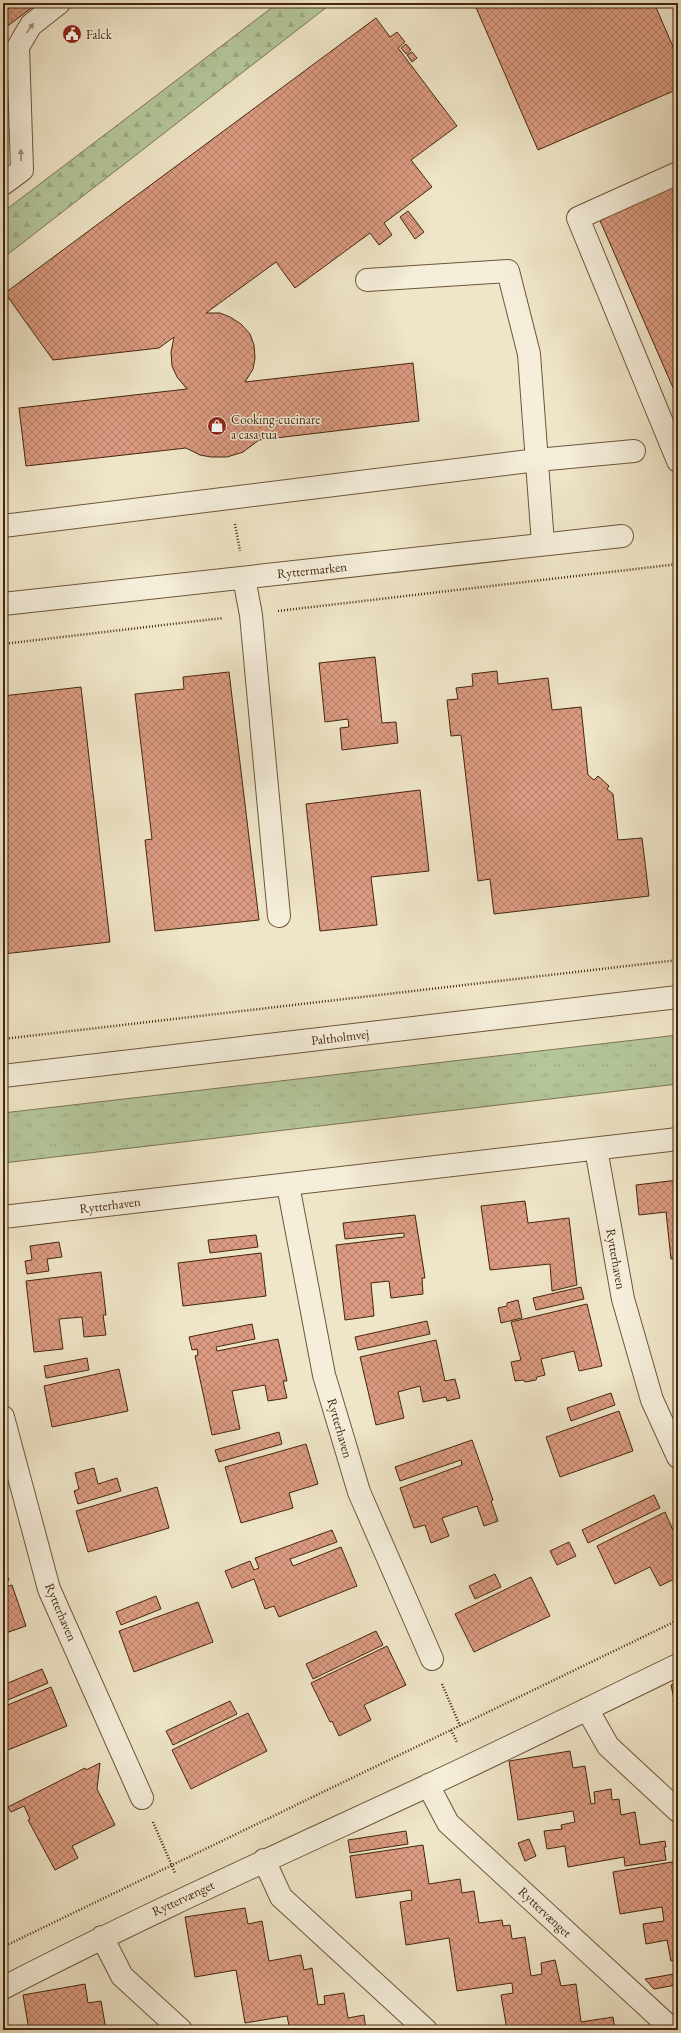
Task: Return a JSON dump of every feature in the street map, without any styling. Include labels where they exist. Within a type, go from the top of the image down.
[{"type":"street","points":[[3,184],[22,170],[18,47],[31,25],[59,3]]},
{"type":"street","points":[[678,174],[578,218],[678,461]]},
{"type":"street","points":[[367,280],[508,271],[528,354],[543,544]]},
{"type":"street","points":[[3,526],[537,460],[634,451]]},
{"type":"street","name":"Ryttermarken","points":[[3,604],[622,536]]},
{"type":"street","points":[[244,578],[251,615],[279,916]]},
{"type":"street","name":"Paltholmvej","points":[[3,1076],[678,997]]},
{"type":"street","name":"Rytterhaven","points":[[3,1217],[678,1139]]},
{"type":"street","name":"Rytterhaven","points":[[596,1149],[623,1299],[652,1400],[678,1457]]},
{"type":"street","name":"Rytterhaven","points":[[288,1184],[324,1375],[359,1492],[432,1659]]},
{"type":"street","name":"Rytterhaven","points":[[3,1417],[49,1589],[142,1798]]},
{"type":"street","name":"Ryttervænget","points":[[3,1988],[102,1937],[185,1897],[428,1785],[678,1665]]},
{"type":"street","points":[[587,1709],[608,1746],[678,1811]]},
{"type":"street","name":"Ryttervænget","points":[[428,1785],[448,1823],[672,2030]]},
{"type":"street","points":[[264,1860],[281,1897],[426,2030]]},
{"type":"street","points":[[102,1937],[122,1976],[181,2030]]},
{"type":"path","points":[[3,644],[678,564]]},
{"type":"path","points":[[3,1039],[678,960]]},
{"type":"path","points":[[3,1947],[678,1620]]},
{"type":"path","points":[[432,1659],[460,1726]]},
{"type":"path","points":[[142,1798],[185,1897]]},
{"type":"green space","points":[[278,3],[332,3],[3,258],[3,212]]},
{"type":"green space","points":[[678,1035],[678,1084],[3,1163],[3,1113]]},
{"type":"building","points":[[3,3],[38,3],[5,28],[3,26]]},
{"type":"building","points":[[474,3],[654,3],[678,58],[678,89],[538,150]]},
{"type":"building","points":[[376,18],[390,37],[397,32],[405,42],[398,48],[457,126],[411,160],[432,187],[384,223],[392,235],[379,245],[370,233],[295,288],[276,262],[206,313],[220,313],[230,317],[241,324],[250,334],[254,345],[255,358],[253,369],[245,382],[413,363],[419,421],[259,440],[243,452],[227,457],[200,455],[186,448],[26,466],[19,408],[187,389],[177,377],[172,366],[171,352],[174,337],[159,348],[53,360],[5,293]]},
{"type":"building","points":[[406,44],[411,50],[406,54],[401,48]]},
{"type":"building","points":[[412,52],[417,58],[412,62],[407,55]]},
{"type":"building","points":[[678,180],[678,399],[598,216]]},
{"type":"building","points":[[408,211],[424,232],[415,239],[400,217]]},
{"type":"building","points":[[375,657],[382,723],[396,722],[398,743],[342,750],[340,728],[349,727],[348,719],[325,722],[319,663]]},
{"type":"building","points":[[497,671],[498,684],[548,678],[552,710],[581,707],[588,775],[594,780],[598,776],[609,786],[607,789],[613,794],[618,840],[642,838],[649,896],[494,914],[490,879],[478,881],[461,735],[451,736],[447,700],[458,699],[456,688],[473,686],[472,674]]},
{"type":"building","points":[[229,672],[259,920],[155,931],[145,840],[152,839],[135,694],[184,689],[183,677]]},
{"type":"building","points":[[81,687],[110,942],[3,954],[3,696]]},
{"type":"building","points":[[420,790],[429,871],[371,877],[377,925],[320,931],[306,804]]},
{"type":"building","points":[[678,1180],[678,1258],[671,1259],[666,1212],[639,1215],[636,1185]]},
{"type":"building","points":[[525,1201],[528,1223],[569,1218],[577,1285],[552,1291],[550,1264],[490,1270],[481,1206]]},
{"type":"building","points":[[415,1215],[425,1278],[422,1278],[423,1294],[391,1298],[389,1281],[371,1283],[374,1316],[345,1320],[336,1245],[404,1237],[404,1233],[345,1239],[343,1223]]},
{"type":"building","points":[[256,1235],[258,1247],[210,1253],[208,1240]]},
{"type":"building","points":[[59,1242],[62,1257],[47,1259],[49,1271],[27,1274],[25,1261],[32,1260],[30,1246]]},
{"type":"building","points":[[261,1253],[266,1296],[183,1306],[178,1263]]},
{"type":"building","points":[[101,1272],[106,1315],[103,1315],[106,1335],[84,1337],[82,1317],[59,1319],[63,1349],[34,1352],[26,1281]]},
{"type":"building","points":[[581,1287],[584,1299],[536,1310],[533,1298]]},
{"type":"building","points":[[518,1300],[522,1318],[501,1323],[498,1308],[507,1306],[507,1303]]},
{"type":"building","points":[[587,1304],[602,1366],[579,1371],[574,1351],[541,1359],[545,1375],[537,1377],[536,1380],[525,1382],[523,1380],[515,1381],[511,1362],[521,1360],[511,1322]]},
{"type":"building","points":[[427,1321],[430,1334],[358,1350],[355,1337]]},
{"type":"building","points":[[252,1324],[255,1339],[216,1347],[217,1351],[278,1339],[287,1381],[283,1381],[287,1398],[268,1401],[265,1385],[232,1391],[240,1429],[212,1435],[195,1356],[198,1355],[197,1349],[192,1350],[189,1337]]},
{"type":"building","points":[[436,1340],[445,1381],[455,1379],[460,1398],[447,1401],[446,1397],[423,1402],[420,1386],[398,1392],[404,1418],[376,1425],[360,1357]]},
{"type":"building","points":[[87,1358],[89,1370],[46,1378],[44,1366]]},
{"type":"building","points":[[119,1369],[128,1411],[52,1427],[44,1386]]},
{"type":"building","points":[[611,1393],[615,1405],[571,1421],[567,1408]]},
{"type":"building","points":[[619,1411],[633,1451],[560,1477],[546,1437]]},
{"type":"building","points":[[279,1432],[282,1444],[219,1462],[215,1450]]},
{"type":"building","points":[[472,1440],[493,1500],[491,1501],[498,1521],[484,1526],[477,1506],[442,1518],[449,1536],[431,1543],[425,1525],[414,1528],[400,1488],[462,1465],[461,1460],[400,1481],[395,1467]]},
{"type":"building","points":[[306,1444],[318,1484],[289,1493],[293,1508],[241,1523],[225,1467]]},
{"type":"building","points":[[94,1468],[98,1484],[117,1478],[121,1491],[78,1504],[74,1491],[79,1489],[75,1473]]},
{"type":"building","points":[[157,1487],[169,1528],[88,1552],[76,1511]]},
{"type":"building","points":[[654,1495],[660,1508],[588,1543],[582,1530]]},
{"type":"building","points":[[665,1512],[678,1541],[678,1577],[660,1586],[650,1567],[615,1584],[597,1546]]},
{"type":"building","points":[[332,1530],[337,1542],[290,1559],[293,1566],[341,1547],[357,1586],[279,1617],[274,1606],[265,1609],[254,1579],[232,1588],[225,1571],[250,1561],[254,1570],[259,1568],[255,1558]]},
{"type":"building","points":[[569,1542],[576,1556],[557,1565],[550,1551]]},
{"type":"building","points":[[3,1567],[9,1580],[3,1582]]},
{"type":"building","points":[[495,1574],[501,1587],[475,1599],[469,1586]]},
{"type":"building","points":[[531,1577],[550,1616],[474,1652],[455,1614]]},
{"type":"building","points":[[12,1585],[26,1626],[3,1634],[3,1588]]},
{"type":"building","points":[[156,1596],[161,1609],[121,1625],[116,1612]]},
{"type":"building","points":[[198,1602],[213,1642],[134,1672],[119,1631]]},
{"type":"building","points":[[376,1631],[383,1645],[313,1679],[306,1664]]},
{"type":"building","points":[[387,1646],[406,1685],[364,1705],[371,1720],[339,1736],[332,1721],[330,1722],[311,1683]]},
{"type":"building","points":[[42,1669],[48,1683],[3,1702],[3,1685]]},
{"type":"building","points":[[678,1684],[678,1698],[674,1699],[671,1685]]},
{"type":"building","points":[[51,1687],[67,1726],[3,1752],[3,1707]]},
{"type":"building","points":[[673,1700],[678,1700],[678,1730]]},
{"type":"building","points":[[230,1701],[237,1714],[173,1745],[166,1731]]},
{"type":"building","points":[[248,1713],[267,1751],[191,1789],[172,1750]]},
{"type":"building","points":[[570,1751],[573,1768],[585,1766],[591,1804],[595,1803],[594,1792],[611,1789],[612,1800],[619,1799],[621,1815],[635,1812],[640,1845],[665,1841],[666,1847],[664,1847],[666,1860],[625,1866],[624,1857],[568,1867],[565,1846],[547,1849],[544,1831],[562,1829],[561,1825],[575,1822],[573,1811],[518,1820],[509,1761]]},
{"type":"building","points":[[100,1763],[97,1789],[115,1825],[72,1846],[78,1858],[55,1870],[28,1820],[30,1819],[24,1806],[11,1812],[8,1807],[85,1768],[86,1770]]},
{"type":"building","points":[[406,1831],[408,1844],[350,1853],[348,1840]]},
{"type":"building","points":[[529,1839],[536,1856],[525,1861],[518,1843]]},
{"type":"building","points":[[423,1845],[429,1884],[460,1879],[462,1893],[474,1891],[479,1923],[502,1920],[503,1926],[510,1925],[512,1939],[525,1937],[531,1976],[542,1974],[541,1963],[555,1960],[561,1986],[576,1984],[581,2022],[613,2017],[615,2030],[507,2030],[501,1995],[513,1993],[512,1983],[457,1991],[449,1938],[406,1945],[400,1902],[412,1900],[411,1890],[356,1898],[350,1856]]},
{"type":"building","points":[[678,1861],[678,1959],[671,1961],[667,1940],[646,1944],[643,1924],[664,1921],[662,1907],[620,1914],[613,1872]]},
{"type":"building","points":[[245,1908],[248,1924],[262,1921],[269,1961],[301,1955],[304,1970],[312,1968],[318,2005],[325,2004],[324,1996],[344,1993],[348,2018],[364,2015],[366,2030],[290,2030],[287,2016],[245,2023],[236,1970],[195,1977],[185,1917]]},
{"type":"building","points":[[674,1974],[676,1985],[654,1989],[645,1979]]},
{"type":"building","points":[[85,1984],[88,2003],[101,2001],[106,2030],[29,2030],[23,1995]]},
{"type":"place","name":"Falck","points":[[72,34]]},
{"type":"place","name":"Cooking-cucinare a casa tua","points":[[217,426]]}]
